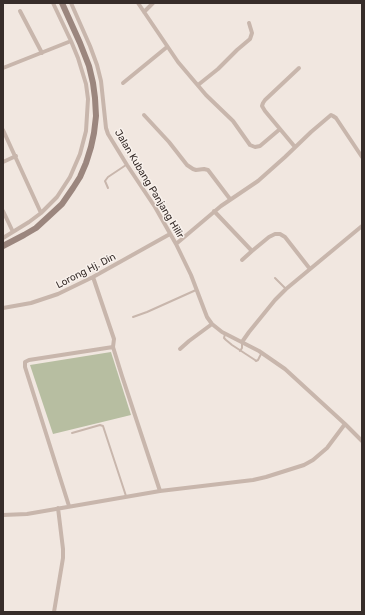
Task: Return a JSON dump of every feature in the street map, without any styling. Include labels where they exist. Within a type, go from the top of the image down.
[{"type":"main road","points":[[3,246],[36,228],[62,204],[80,177],[91,147],[96,116],[93,83],[89,66],[62,3]]},
{"type":"street","points":[[3,238],[41,213],[56,197],[70,177],[80,154],[86,131],[88,99],[86,84],[78,58],[53,3]]},
{"type":"street","name":"Jalan Kubang Panjang Hilir","points":[[71,3],[90,46],[101,80],[106,128],[112,140],[155,207],[184,258],[207,317],[216,328],[262,353],[285,370],[362,441]]},
{"type":"street","points":[[138,3],[178,62],[206,95],[234,121],[252,146],[260,146],[280,129]]},
{"type":"street","points":[[144,12],[153,3]]},
{"type":"street","points":[[20,11],[42,53]]},
{"type":"street","points":[[198,85],[250,40],[252,33],[249,23]]},
{"type":"street","points":[[3,68],[71,41]]},
{"type":"street","points":[[123,83],[167,47]]},
{"type":"street","points":[[295,147],[263,108],[262,103],[299,68]]},
{"type":"street","points":[[144,115],[169,142],[187,165],[196,170],[204,168],[208,170],[230,199]]},
{"type":"street","points":[[176,244],[214,211],[258,180],[310,132],[332,115],[336,118],[362,156]]},
{"type":"street","points":[[3,130],[41,213]]},
{"type":"street","points":[[3,162],[16,156]]},
{"type":"street","points":[[3,211],[13,232]]},
{"type":"street","points":[[214,211],[252,251]]},
{"type":"street","points":[[242,342],[275,300],[286,289],[362,226]]},
{"type":"street","name":"Lorong Hj. Din","points":[[3,308],[31,303],[58,294],[93,277],[170,234]]},
{"type":"street","points":[[242,260],[269,237],[275,234],[280,234],[285,237],[310,269]]},
{"type":"street","points":[[93,277],[114,339],[113,347],[124,383],[160,491]]},
{"type":"street","points":[[180,350],[189,341],[212,324]]},
{"type":"street","points":[[69,506],[24,364],[29,360],[113,347]]},
{"type":"street","points":[[3,515],[27,514],[126,496],[253,480],[266,477],[304,465],[314,460],[327,448],[345,424]]},
{"type":"street","points":[[54,612],[63,558],[58,508]]},
{"type":"lane","points":[[108,188],[105,181],[127,164]]},
{"type":"lane","points":[[275,278],[286,289]]},
{"type":"lane","points":[[133,317],[197,289]]},
{"type":"lane","points":[[225,334],[224,338],[226,340],[256,361],[262,353]]},
{"type":"lane","points":[[240,351],[242,348],[242,342]]},
{"type":"lane","points":[[72,433],[100,425],[103,426],[126,496]]},
{"type":"green space","points":[[111,352],[131,415],[53,434],[30,365]]}]
